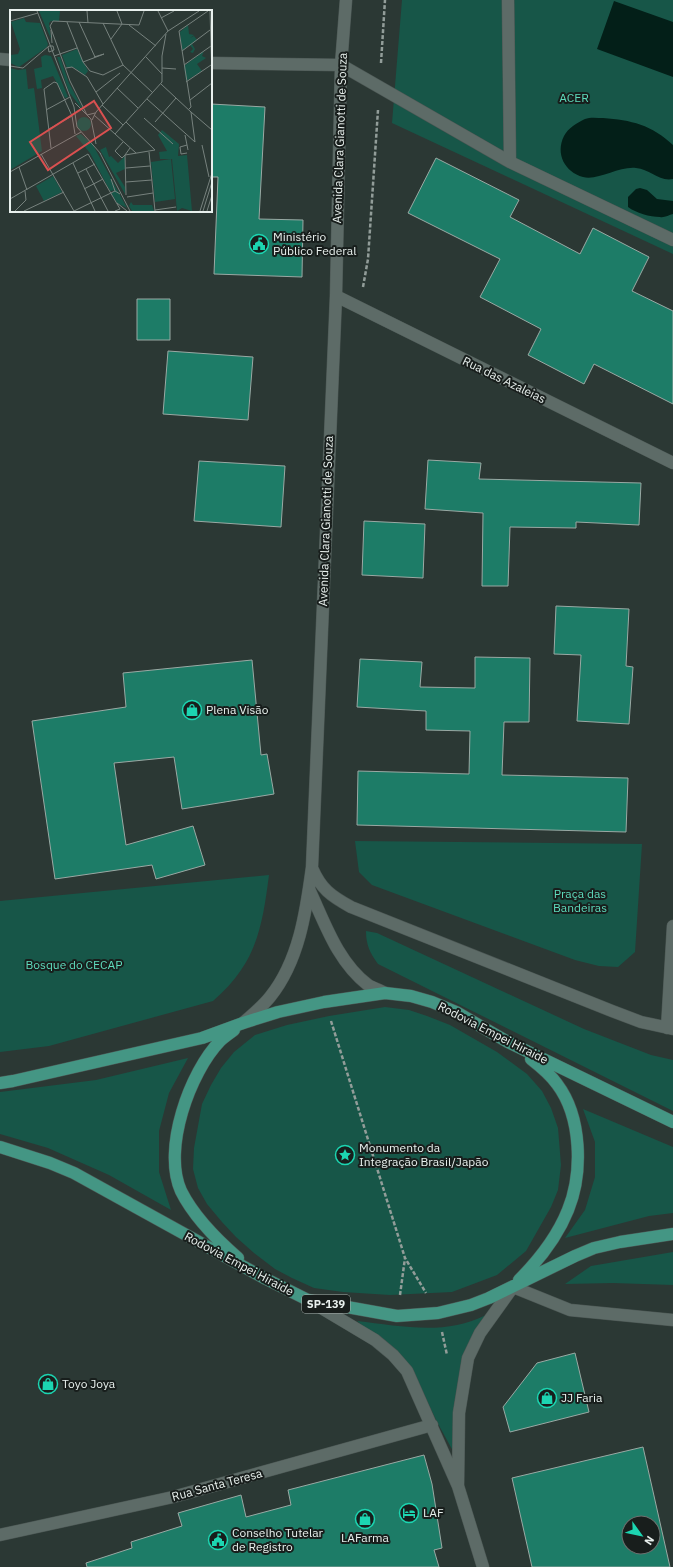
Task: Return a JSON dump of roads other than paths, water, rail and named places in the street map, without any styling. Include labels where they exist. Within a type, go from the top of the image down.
[{"type":"main road","name":"Rodovia Empei Hiraide","points":[[0,1083],[13,1082],[202,1038],[278,1012],[324,1002],[385,993],[411,996],[432,1002],[456,1012],[508,1042],[673,1122]]},
{"type":"main road","points":[[243,1023],[220,1041],[195,1078],[186,1099],[180,1121],[176,1147],[176,1170],[181,1190],[191,1207],[206,1227],[242,1262],[266,1279]]},
{"type":"main road","points":[[508,1042],[540,1065],[558,1084],[575,1124],[578,1165],[574,1192],[567,1211],[541,1256],[513,1287]]},
{"type":"main road","name":"Rodovia Empei Hiraide","points":[[0,1148],[50,1163],[74,1174],[266,1279],[308,1300],[397,1316],[438,1313],[471,1305],[513,1287],[594,1248],[620,1242],[673,1234]]},
{"type":"street","name":"Avenida Clara Gianotti de Souza","points":[[243,1023],[269,998],[282,979],[299,939],[312,867],[336,296],[341,65],[346,0]]},
{"type":"street","points":[[508,0],[510,162]]},
{"type":"street","points":[[212,63],[341,65],[510,162],[673,240]]},
{"type":"street","name":"Rua das Azaleias","points":[[336,296],[673,463]]},
{"type":"street","points":[[312,867],[321,886],[332,897],[351,907],[612,1012],[641,1022],[670,1029],[673,926]]},
{"type":"street","points":[[309,889],[336,948],[359,977],[369,986],[385,993]]},
{"type":"street","points":[[458,1486],[459,1414],[468,1358],[480,1333],[513,1287],[570,1310],[673,1320]]},
{"type":"street","points":[[308,1300],[375,1340],[393,1355],[407,1371],[458,1486],[482,1567]]},
{"type":"street","name":"Rua Santa Teresa","points":[[0,1535],[173,1498],[432,1425]]},
{"type":"place","name":"Ministério Público Federal","points":[[259,244]]},
{"type":"place","name":"Plena Visão","points":[[192,710]]},
{"type":"place","name":"Monumento da Integração Brasil/Japão","points":[[345,1155]]},
{"type":"place","name":"Toyo Joya","points":[[48,1384]]},
{"type":"place","name":"JJ Faria","points":[[547,1398]]},
{"type":"place","name":"LAF","points":[[409,1513]]},
{"type":"place","name":"LAFarma","points":[[365,1519]]},
{"type":"place","name":"Conselho Tutelar de Registro","points":[[218,1540]]},
{"type":"park label","name":"ACER","points":[[574,98]]},
{"type":"park label","name":"Praça das Bandeiras","points":[[580,901]]},
{"type":"park label","name":"Bosque do CECAP","points":[[74,965]]}]
